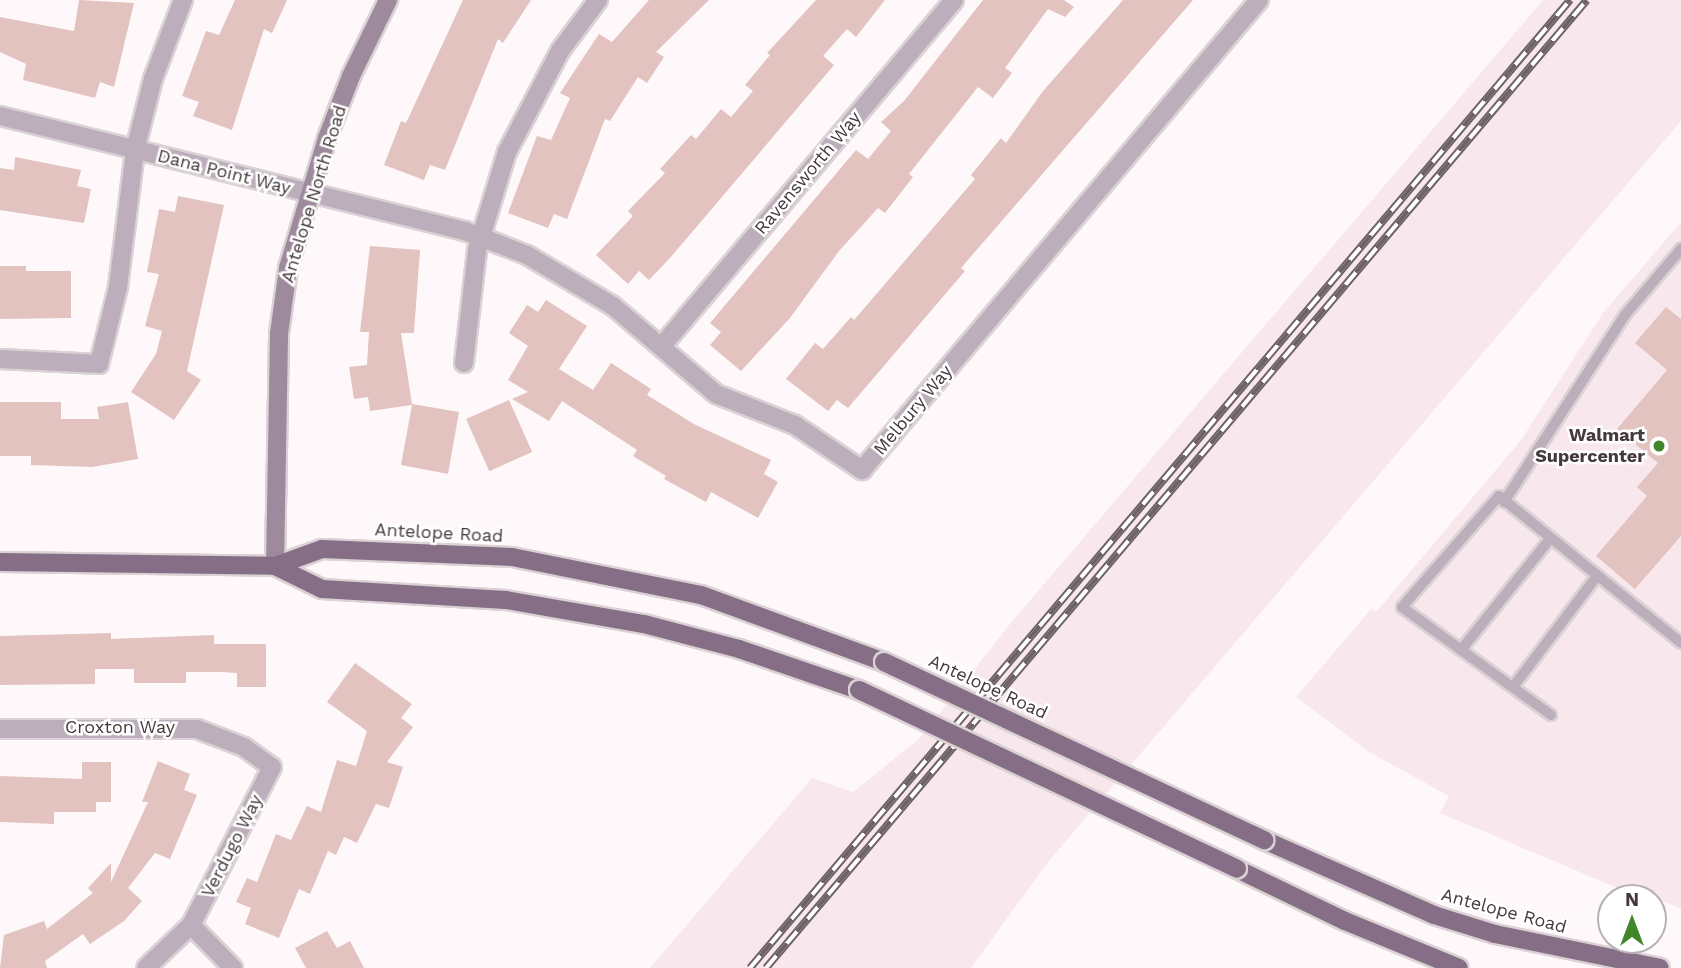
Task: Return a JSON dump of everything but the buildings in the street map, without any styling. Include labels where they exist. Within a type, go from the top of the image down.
[{"type":"main road","name":"Antelope North Road","points":[[275,566],[279,334],[288,268],[351,76],[388,0]]},
{"type":"main road","name":"Antelope Road","points":[[0,562],[275,566],[322,549],[512,557],[701,595],[884,662],[1264,840],[1434,915],[1495,934],[1660,968]]},
{"type":"main road","name":"Antelope Road","points":[[275,566],[322,589],[506,600],[644,624],[739,649],[859,690],[1345,921],[1459,968]]},
{"type":"street","points":[[0,359],[99,364],[118,287],[135,150],[153,79],[183,0]]},
{"type":"street","points":[[464,363],[481,236],[507,152],[533,96],[598,0]]},
{"type":"street","name":"Ravensworth Way","points":[[661,347],[954,0]]},
{"type":"street","name":"Melbury Way","points":[[312,193],[481,236],[578,282],[716,394],[795,425],[862,470],[1259,0]]},
{"type":"street","name":"Dana Point Way","points":[[0,116],[312,193]]},
{"type":"street","name":"Croxton Way","points":[[0,729],[197,729],[237,743],[272,767]]},
{"type":"street","name":"Verdugo Way","points":[[146,968],[191,925],[272,767]]},
{"type":"street","points":[[191,925],[233,968]]},
{"type":"lane","points":[[1504,502],[1625,315],[1681,249]]},
{"type":"lane","points":[[1550,715],[1402,607],[1499,496],[1681,643]]},
{"type":"lane","points":[[1461,650],[1550,538]]},
{"type":"lane","points":[[1513,687],[1597,576]]},
{"type":"shaded area","points":[[1543,0],[1681,0],[1681,121],[1048,862],[971,968],[650,968],[812,778],[853,792],[919,739],[1014,619]]},
{"type":"shaded area","points":[[1681,222],[1681,909],[1667,903],[1667,884],[1608,884],[1440,813],[1449,796],[1369,752],[1296,697],[1371,609],[1377,611],[1521,440],[1603,313]]},
{"type":"railway","points":[[750,968],[1570,0]]},
{"type":"railway","points":[[766,968],[1587,0]]},
{"type":"place","name":"Walmart Supercenter","points":[[1659,446]]}]
